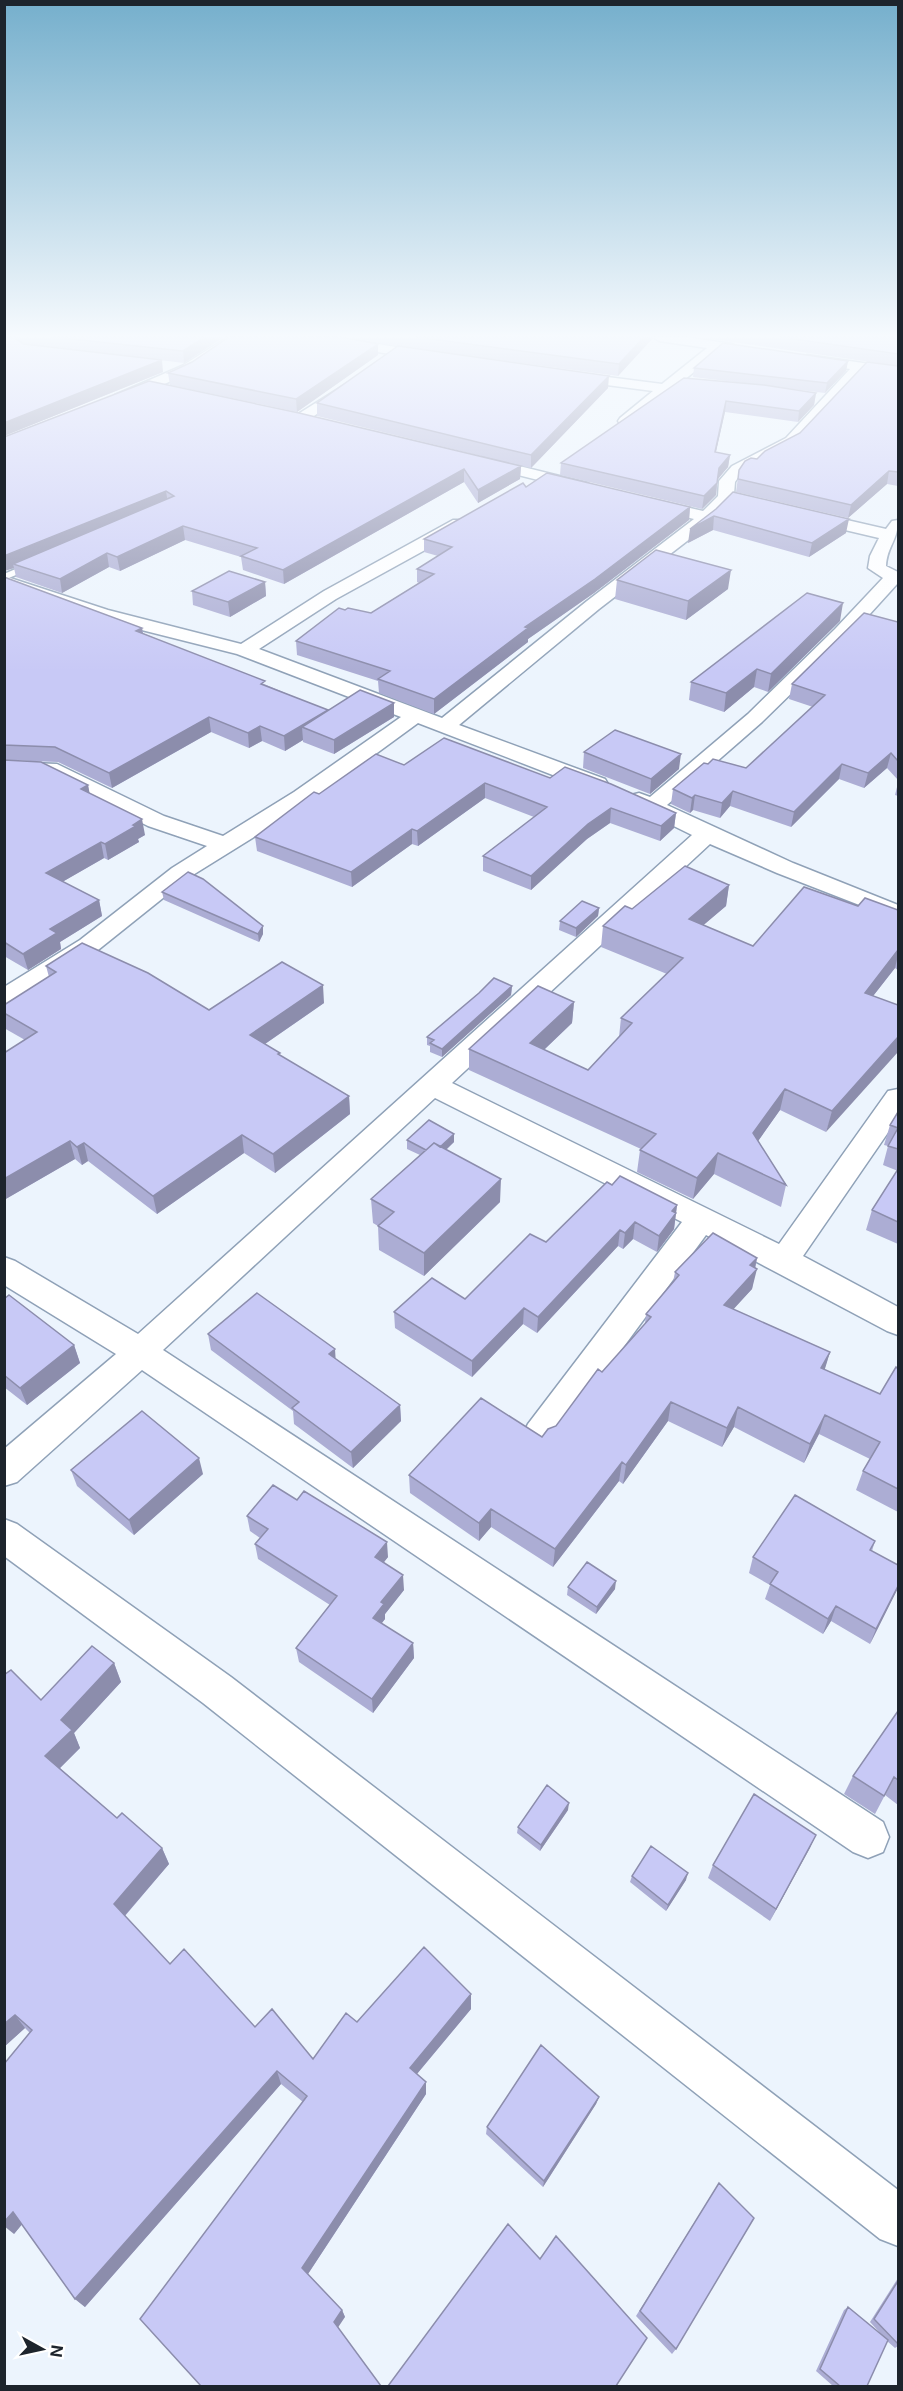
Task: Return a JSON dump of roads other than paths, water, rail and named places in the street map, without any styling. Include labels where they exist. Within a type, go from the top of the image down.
[{"type":"street","points":[[445,726],[593,605],[707,517],[726,497],[727,481],[737,469],[776,449]]},
{"type":"street","points":[[464,457],[597,490]]},
{"type":"street","points":[[524,487],[563,463]]},
{"type":"street","points":[[652,806],[754,718],[896,578],[877,568],[877,560],[894,530],[726,497]]},
{"type":"street","points":[[640,501],[707,517]]},
{"type":"street","points":[[244,650],[330,595],[469,519]]},
{"type":"street","points":[[4,579],[101,614],[244,650],[652,806],[707,834],[785,868],[898,913]]},
{"type":"street","points":[[4,999],[89,945],[180,873],[302,797],[414,716]]},
{"type":"street","points":[[4,768],[49,769],[156,821],[226,845]]},
{"type":"street","points":[[4,1472],[140,1352],[707,834]]},
{"type":"street","points":[[432,1085],[784,1260],[898,1322]]},
{"type":"street","points":[[784,1260],[898,1098]]},
{"type":"street","points":[[540,1434],[700,1220]]},
{"type":"street","points":[[4,1269],[140,1352],[868,1837]]},
{"type":"street","points":[[4,1535],[217,1690],[898,2221]]},
{"type":"lane","points":[[4,579],[38,563]]}]
